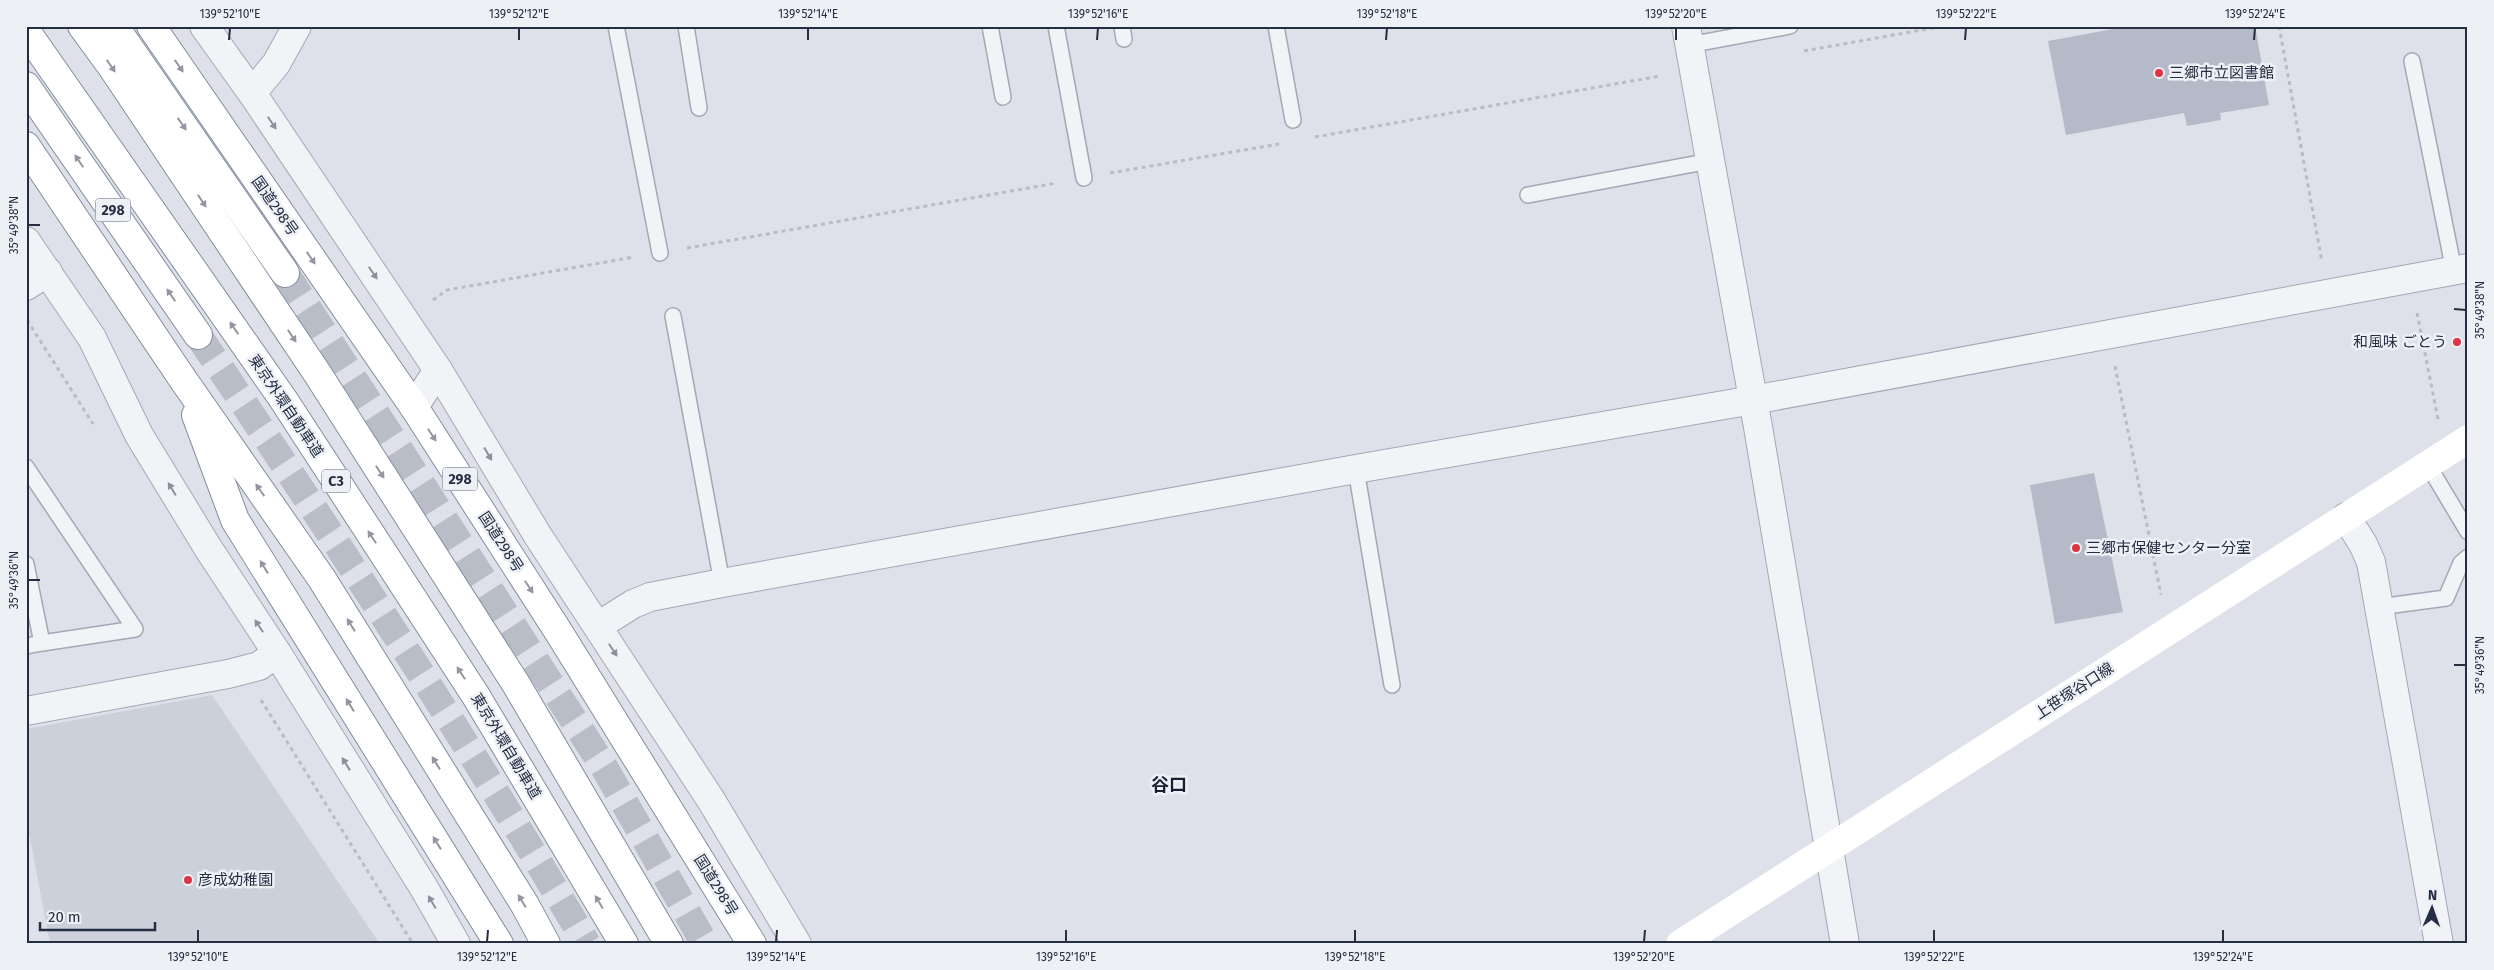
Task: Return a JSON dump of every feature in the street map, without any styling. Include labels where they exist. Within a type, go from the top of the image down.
[{"type":"main road","points":[[82,26],[112,67],[317,373],[511,675],[669,944]]},
{"type":"main road","name":"国道298号","points":[[114,26],[286,273]]},
{"type":"main road","name":"国道298号","points":[[151,26],[414,407],[558,632],[752,944]]},
{"type":"main road","name":"東京外環自動車道","points":[[26,31],[288,408],[476,696],[624,944]]},
{"type":"main road","name":"298","points":[[26,86],[198,335]]},
{"type":"main road","name":"298","points":[[26,146],[182,378],[322,579],[525,905],[546,944]]},
{"type":"main road","points":[[182,378],[235,520],[499,944]]},
{"type":"main road","name":"上笹塚谷口線","points":[[1680,944],[2468,439]]},
{"type":"street","points":[[204,26],[252,93],[438,370],[538,536],[711,800],[797,944]]},
{"type":"street","points":[[252,93],[276,64],[297,26]]},
{"type":"street","points":[[1690,47],[1753,400],[1845,944]]},
{"type":"street","points":[[26,241],[37,279],[92,338],[139,435],[208,548],[277,653],[424,888],[456,944]]},
{"type":"street","points":[[598,626],[633,604],[650,597],[722,583],[1753,400],[2461,269]]},
{"type":"street","points":[[414,407],[438,370]]},
{"type":"street","points":[[2346,517],[2363,544],[2371,562],[2440,944]]},
{"type":"street","points":[[26,711],[242,670],[259,666],[277,653]]},
{"type":"lane","points":[[616,26],[660,253]]},
{"type":"lane","points":[[686,26],[699,108]]},
{"type":"lane","points":[[990,26],[1004,97]]},
{"type":"lane","points":[[1056,26],[1084,178]]},
{"type":"lane","points":[[1276,26],[1293,120]]},
{"type":"lane","points":[[1690,47],[1790,26]]},
{"type":"lane","points":[[2412,61],[2461,269]]},
{"type":"lane","points":[[1528,195],[1710,161]]},
{"type":"lane","points":[[673,316],[722,583]]},
{"type":"lane","points":[[2436,460],[2468,532]]},
{"type":"lane","points":[[26,467],[135,629],[26,646]]},
{"type":"lane","points":[[1356,469],[1392,686]]},
{"type":"lane","points":[[2379,607],[2446,598],[2461,563],[2468,557]]},
{"type":"lane","points":[[26,564],[42,644]]},
{"type":"path","points":[[1801,52],[1944,26]]},
{"type":"path","points":[[2279,26],[2328,294]]},
{"type":"path","points":[[1310,138],[1690,47]]},
{"type":"path","points":[[434,300],[447,290],[1281,143]]},
{"type":"path","points":[[2411,279],[2436,460]]},
{"type":"path","points":[[2108,334],[2162,597]]},
{"type":"path","points":[[242,670],[413,944]]},
{"type":"shaded area","name":"彦成幼稚園","points":[[212,695],[380,944],[50,944],[26,817],[26,729]]},
{"type":"building","name":"三郷市立図書館","points":[[2129,26],[2255,26],[2269,105],[2220,113],[2221,120],[2187,126],[2184,113],[2066,135],[2048,41]]},
{"type":"building","name":"三郷市保健センター分室","points":[[2094,473],[2123,612],[2055,624],[2030,485]]},
{"type":"tunnel","points":[[285,273],[604,767],[705,944]]},
{"type":"tunnel","points":[[198,335],[446,713],[587,944]]},
{"type":"place","name":"三郷市立図書館","points":[[2159,73]]},
{"type":"place","name":"和風味 ごとう","points":[[2457,342]]},
{"type":"place","name":"三郷市保健センター分室","points":[[2076,548]]},
{"type":"place","name":"彦成幼稚園","points":[[188,880]]},
{"type":"district","name":"谷口","points":[[1169,785]]}]
